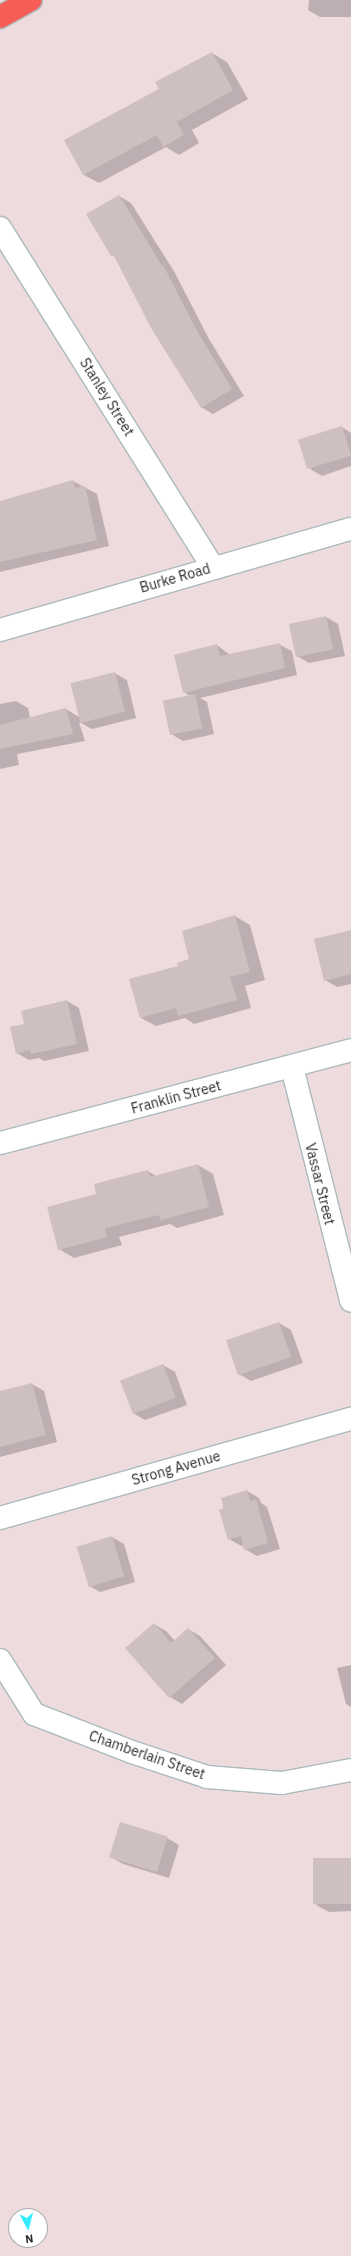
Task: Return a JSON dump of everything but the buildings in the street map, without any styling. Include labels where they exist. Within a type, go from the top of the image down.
[{"type":"main road","points":[[0,17],[31,0]]},
{"type":"street","name":"Stanley Street","points":[[0,228],[213,567]]},
{"type":"street","name":"Burke Road","points":[[0,630],[351,528]]},
{"type":"street","name":"Franklin Street","points":[[0,1143],[292,1067],[351,1050]]},
{"type":"street","name":"Vassar Street","points":[[292,1067],[351,1301]]},
{"type":"street","name":"Strong Avenue","points":[[0,1518],[351,1419]]},
{"type":"street","name":"Chamberlain Street","points":[[0,1660],[34,1714],[132,1752],[207,1777],[282,1783],[351,1770]]}]
